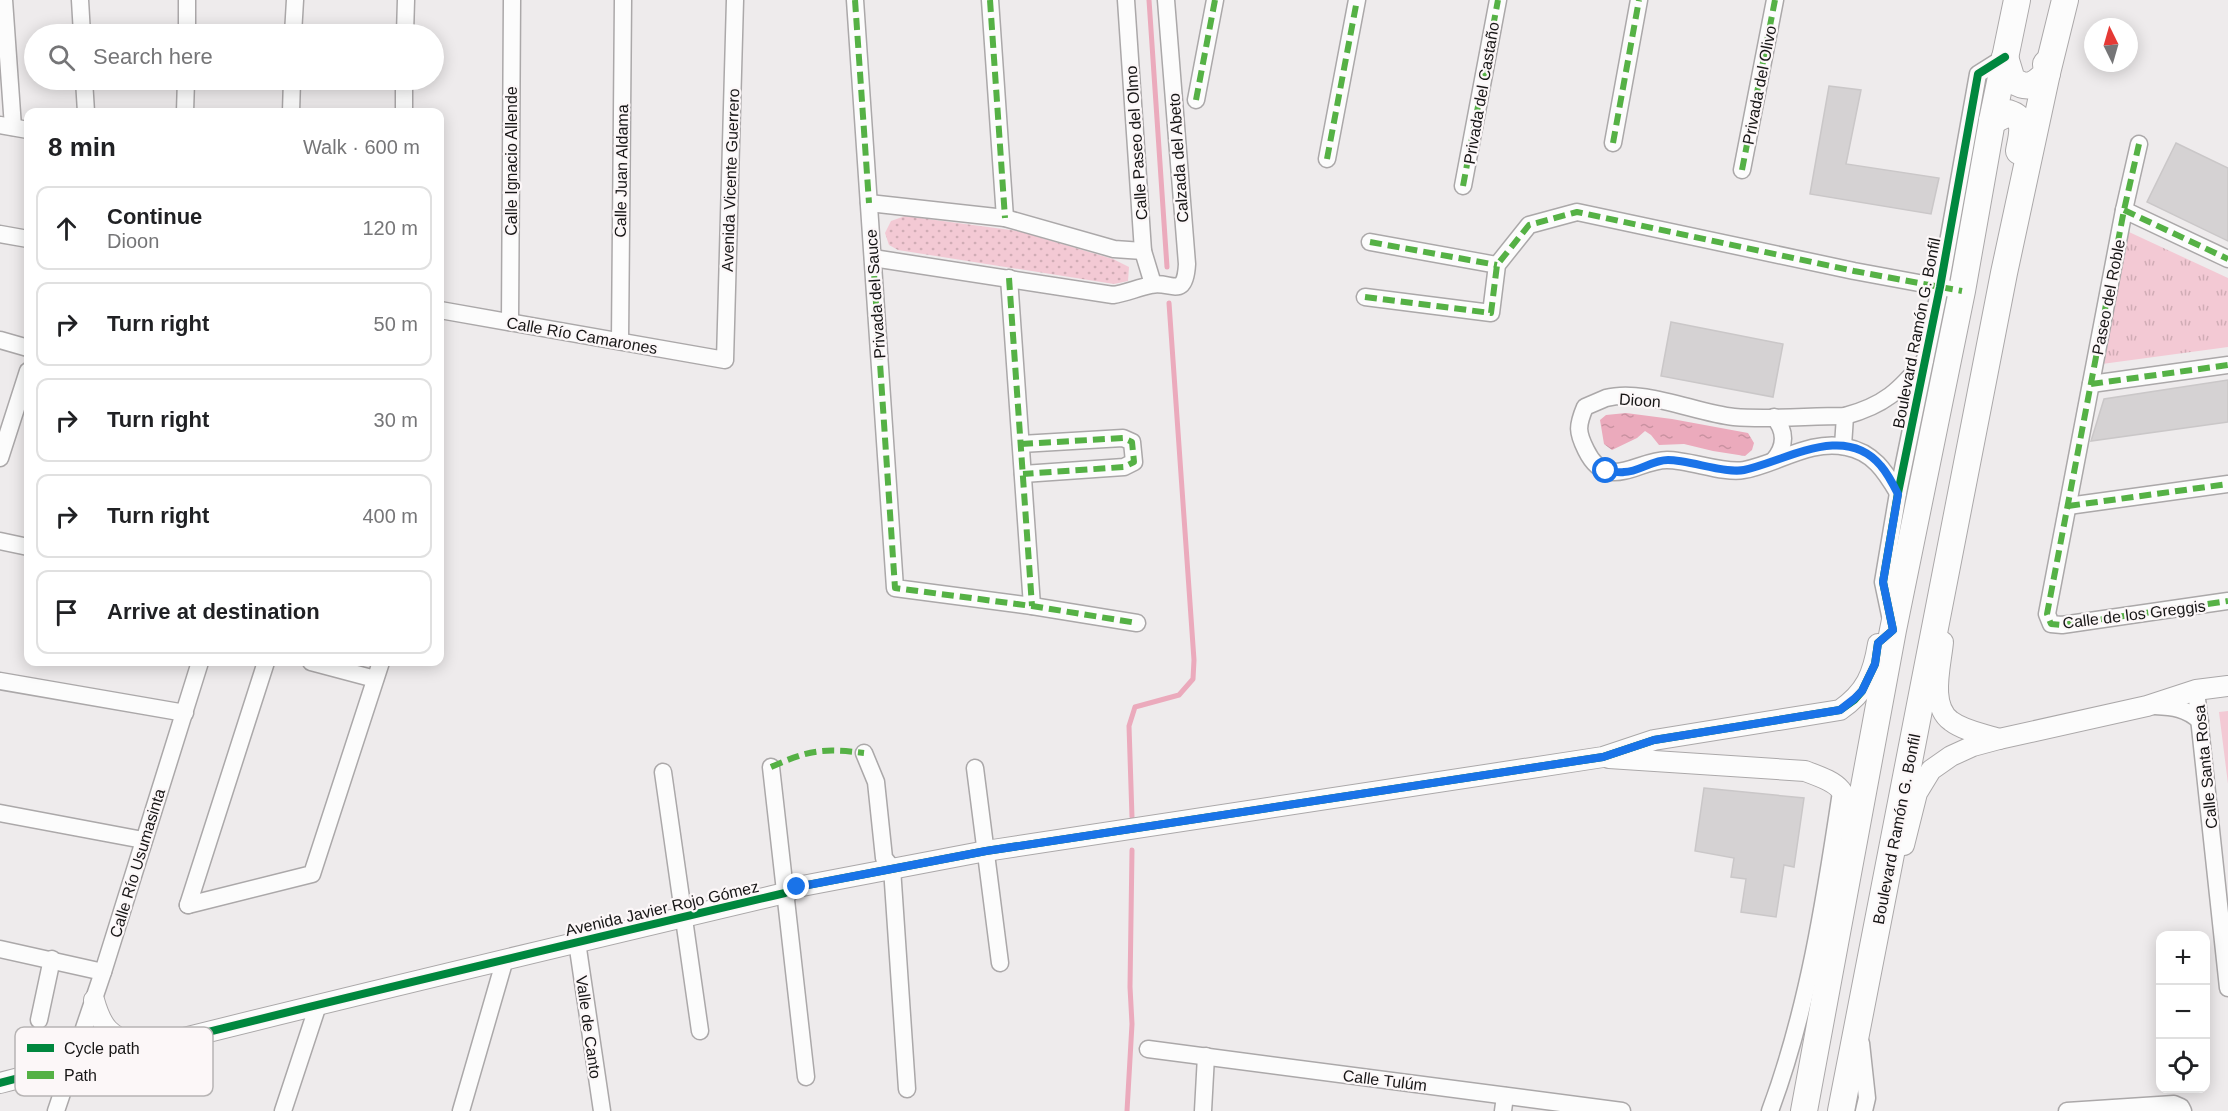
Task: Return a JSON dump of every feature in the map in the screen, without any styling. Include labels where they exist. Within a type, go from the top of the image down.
[{"type":"main road","name":"Boulevard Ramón G. Bonfil","points":[[1804,1110],[1893,630],[1951,289],[1992,121],[2017,0]]},
{"type":"main road","name":"Boulevard Ramón G. Bonfil","points":[[1841,1111],[2004,273],[2065,0]]},
{"type":"main road","points":[[2005,57],[2012,80],[2022,86],[2036,84],[2047,74],[2046,8]]},
{"type":"main road","points":[[1992,121],[2008,113],[2022,121],[2023,129],[2004,228],[2004,273]]},
{"type":"street","points":[[4,0],[14,128]]},
{"type":"street","points":[[80,0],[81,24]]},
{"type":"street","points":[[187,24],[188,0]]},
{"type":"street","points":[[294,24],[295,0]]},
{"type":"street","points":[[405,24],[406,0]]},
{"type":"street","name":"Calle Ignacio Allende","points":[[510,322],[512,0]]},
{"type":"street","name":"Calle Juan Aldama","points":[[620,341],[623,0]]},
{"type":"street","name":"Avenida Vicente Guerrero","points":[[725,360],[735,0]]},
{"type":"street","name":"Privada del Sauce","points":[[855,0],[895,588],[1032,606]]},
{"type":"street","points":[[990,0],[1005,218]]},
{"type":"street","name":"Calle Paseo del Olmo","points":[[1126,0],[1143,251],[1153,284]]},
{"type":"street","name":"Calzada del Abeto","points":[[1153,284],[1175,288],[1182,283],[1187,264],[1166,0]]},
{"type":"street","points":[[1196,100],[1215,0]]},
{"type":"street","points":[[1327,159],[1358,0]]},
{"type":"street","name":"Privada del Castaño","points":[[1463,186],[1498,0]]},
{"type":"street","points":[[1613,143],[1639,0]]},
{"type":"street","name":"Privada del Olivo","points":[[1742,170],[1775,0]]},
{"type":"street","name":"Boulevard Ramón G. Bonfil","points":[[1893,630],[1883,582],[1925,360],[1951,289],[1978,74],[2005,57]]},
{"type":"street","points":[[85,90],[86,108]]},
{"type":"street","points":[[185,108],[186,90]]},
{"type":"street","points":[[291,108],[292,90]]},
{"type":"street","points":[[404,90],[404,108]]},
{"type":"street","name":"Paseo del Roble","points":[[2091,384],[2139,144]]},
{"type":"street","points":[[869,203],[1005,218],[1114,249],[1143,251]]},
{"type":"street","points":[[2124,210],[2228,259]]},
{"type":"street","points":[[1365,297],[1491,313],[1497,265],[1529,225],[1577,212],[1854,271],[1951,289]]},
{"type":"street","points":[[0,234],[24,238]]},
{"type":"street","points":[[1370,242],[1497,265]]},
{"type":"street","points":[[873,258],[1113,295],[1133,292],[1153,284]]},
{"type":"street","points":[[1009,278],[1032,606],[1137,623]]},
{"type":"street","name":"Calle Río Camarones","points":[[444,311],[725,360]]},
{"type":"street","points":[[0,340],[24,347]]},
{"type":"street","name":"Dioon","points":[[1898,494],[1881,466],[1872,457],[1844,446],[1809,449],[1742,471],[1710,467],[1685,460],[1663,460],[1626,472],[1606,471],[1590,458],[1580,438],[1578,423],[1585,407],[1608,398],[1626,397],[1662,400],[1695,410],[1734,417],[1845,416],[1884,401],[1902,388],[1925,360]]},
{"type":"street","points":[[2091,384],[2228,365]]},
{"type":"street","name":"Calle de los Greggis","points":[[2091,384],[2047,614],[2052,624],[2062,625],[2228,601]]},
{"type":"street","points":[[0,458],[22,413]]},
{"type":"street","points":[[1844,446],[1845,416]]},
{"type":"street","points":[[1774,417],[1784,434],[1781,453],[1774,460]]},
{"type":"street","points":[[1021,444],[1123,438],[1132,442],[1134,450],[1134,462],[1124,467],[1023,474]]},
{"type":"street","points":[[2068,506],[2228,484]]},
{"type":"street","points":[[1954,536],[1938,696],[1942,710],[1951,721],[1999,739]]},
{"type":"street","points":[[0,541],[24,546]]},
{"type":"street","name":"Avenida Javier Rojo Gómez","points":[[213,1031],[785,893],[797,887],[892,868],[986,851],[1603,757],[1654,740],[1840,710],[1862,691],[1875,664],[1878,643],[1893,630]]},
{"type":"street","name":"Calle Río Usumasinta","points":[[84,1027],[199,666]]},
{"type":"street","points":[[265,666],[188,905],[312,874],[380,666]]},
{"type":"street","points":[[326,666],[375,679]]},
{"type":"street","points":[[0,681],[184,713]]},
{"type":"street","points":[[1882,909],[1899,867],[1917,793],[1931,770],[1951,756],[1973,746],[1999,739],[2148,705],[2196,690],[2228,686]]},
{"type":"street","name":"Calle Santa Rosa","points":[[2196,690],[2228,988]]},
{"type":"street","points":[[2148,705],[2176,707],[2191,712],[2200,721]]},
{"type":"street","points":[[864,753],[876,782],[884,858],[892,868],[907,1089]]},
{"type":"street","name":"Avenida Javier Rojo Gómez","points":[[1603,757],[1805,771],[1833,782],[1841,792]]},
{"type":"street","points":[[771,767],[806,1077]]},
{"type":"street","points":[[975,768],[1000,963]]},
{"type":"street","points":[[663,772],[700,1031]]},
{"type":"street","points":[[1841,792],[1848,801],[1851,850]]},
{"type":"street","points":[[1770,1111],[1788,1062],[1802,1004],[1827,884],[1841,792]]},
{"type":"street","points":[[0,813],[143,840]]},
{"type":"street","name":"Valle de Canto","points":[[577,942],[602,1111]]},
{"type":"street","points":[[0,949],[103,972]]},
{"type":"street","points":[[39,1020],[52,959]]},
{"type":"street","points":[[461,1111],[505,959]]},
{"type":"street","points":[[94,1000],[100,1020],[106,1027]]},
{"type":"street","points":[[283,1111],[318,1005]]},
{"type":"street","name":"Boulevard Ramón G. Bonfil","points":[[1859,1024],[1867,1098],[1864,1111]]},
{"type":"street","name":"Calle Tulúm","points":[[1148,1049],[1504,1103],[1622,1111]]},
{"type":"street","points":[[1203,1111],[1206,1056]]},
{"type":"street","name":"Avenida Javier Rojo Gómez","points":[[0,1083],[15,1079]]},
{"type":"street","name":"Calle Río Usumasinta","points":[[56,1111],[61,1096]]},
{"type":"street","points":[[2077,1111],[2174,1104],[2182,1109]]},
{"type":"green space","points":[[905,216],[1018,231],[1113,259],[1129,267],[1128,281],[1114,284],[898,250],[889,245],[885,233],[891,221]]},
{"type":"green space","points":[[2129,232],[2228,278],[2228,347],[2102,364]]},
{"type":"green space","points":[[2228,711],[2228,784],[2219,712]]},
{"type":"water","points":[[1626,413],[1748,433],[1754,443],[1752,450],[1745,456],[1684,444],[1659,445],[1645,431],[1637,438],[1612,450],[1604,444],[1600,420],[1606,415]]},
{"type":"building","points":[[1829,86],[1861,90],[1846,164],[1939,178],[1931,214],[1810,194]]},
{"type":"building","points":[[2176,143],[2228,168],[2228,241],[2147,202]]},
{"type":"building","points":[[1671,322],[1783,344],[1773,397],[1661,376]]},
{"type":"building","points":[[2228,380],[2228,422],[2091,441],[2104,399]]},
{"type":"building","points":[[1704,788],[1804,798],[1794,867],[1784,865],[1776,917],[1741,912],[1746,879],[1731,877],[1734,858],[1695,851]]},
{"type":"waterway","points":[[1149,0],[1167,267]]},
{"type":"waterway","points":[[1132,817],[1129,726],[1135,707],[1179,695],[1193,679],[1194,660],[1169,303]]},
{"type":"waterway","points":[[1127,1111],[1132,1024],[1130,987],[1132,850]]},
{"type":"marked path","points":[[855,0],[869,203]]},
{"type":"marked path","points":[[990,0],[1005,218]]},
{"type":"marked path","points":[[1196,100],[1215,0]]},
{"type":"marked path","points":[[1327,159],[1357,0]]},
{"type":"marked path","points":[[1463,186],[1498,0]]},
{"type":"marked path","points":[[1613,143],[1639,0]]},
{"type":"marked path","points":[[1742,170],[1775,0]]},
{"type":"marked path","points":[[2139,144],[2124,210],[2047,614],[2051,624],[2062,625],[2228,601]]},
{"type":"marked path","points":[[2124,210],[2228,259]]},
{"type":"marked path","points":[[1365,297],[1491,313],[1497,265],[1529,225],[1577,212],[1854,271],[1962,291]]},
{"type":"marked path","points":[[1370,242],[1497,265]]},
{"type":"marked path","points":[[873,258],[895,588],[1137,623]]},
{"type":"marked path","points":[[1009,278],[1032,606]]},
{"type":"marked path","points":[[2091,384],[2228,365]]},
{"type":"marked path","points":[[1021,444],[1123,438],[1132,442],[1134,462],[1124,467],[1023,474]]},
{"type":"marked path","points":[[2068,506],[2228,484]]},
{"type":"marked path","points":[[771,767],[816,752],[864,753]]},
{"type":"cycle path","points":[[213,1031],[785,893],[797,887],[986,851],[1603,757],[1654,740],[1840,710],[1862,691],[1875,664],[1878,643],[1893,630],[1883,582],[1898,493],[1940,287],[1978,74],[2005,57]]},
{"type":"cycle path","points":[[0,1083],[15,1079]]},
{"type":"route","points":[[797,887],[986,851],[1603,757],[1654,740],[1840,710],[1862,691],[1875,664],[1878,643],[1893,630],[1883,582],[1898,494],[1881,466],[1872,457],[1844,446],[1827,446],[1809,449],[1742,471],[1710,467],[1685,460],[1663,460],[1626,472],[1606,471]]}]
